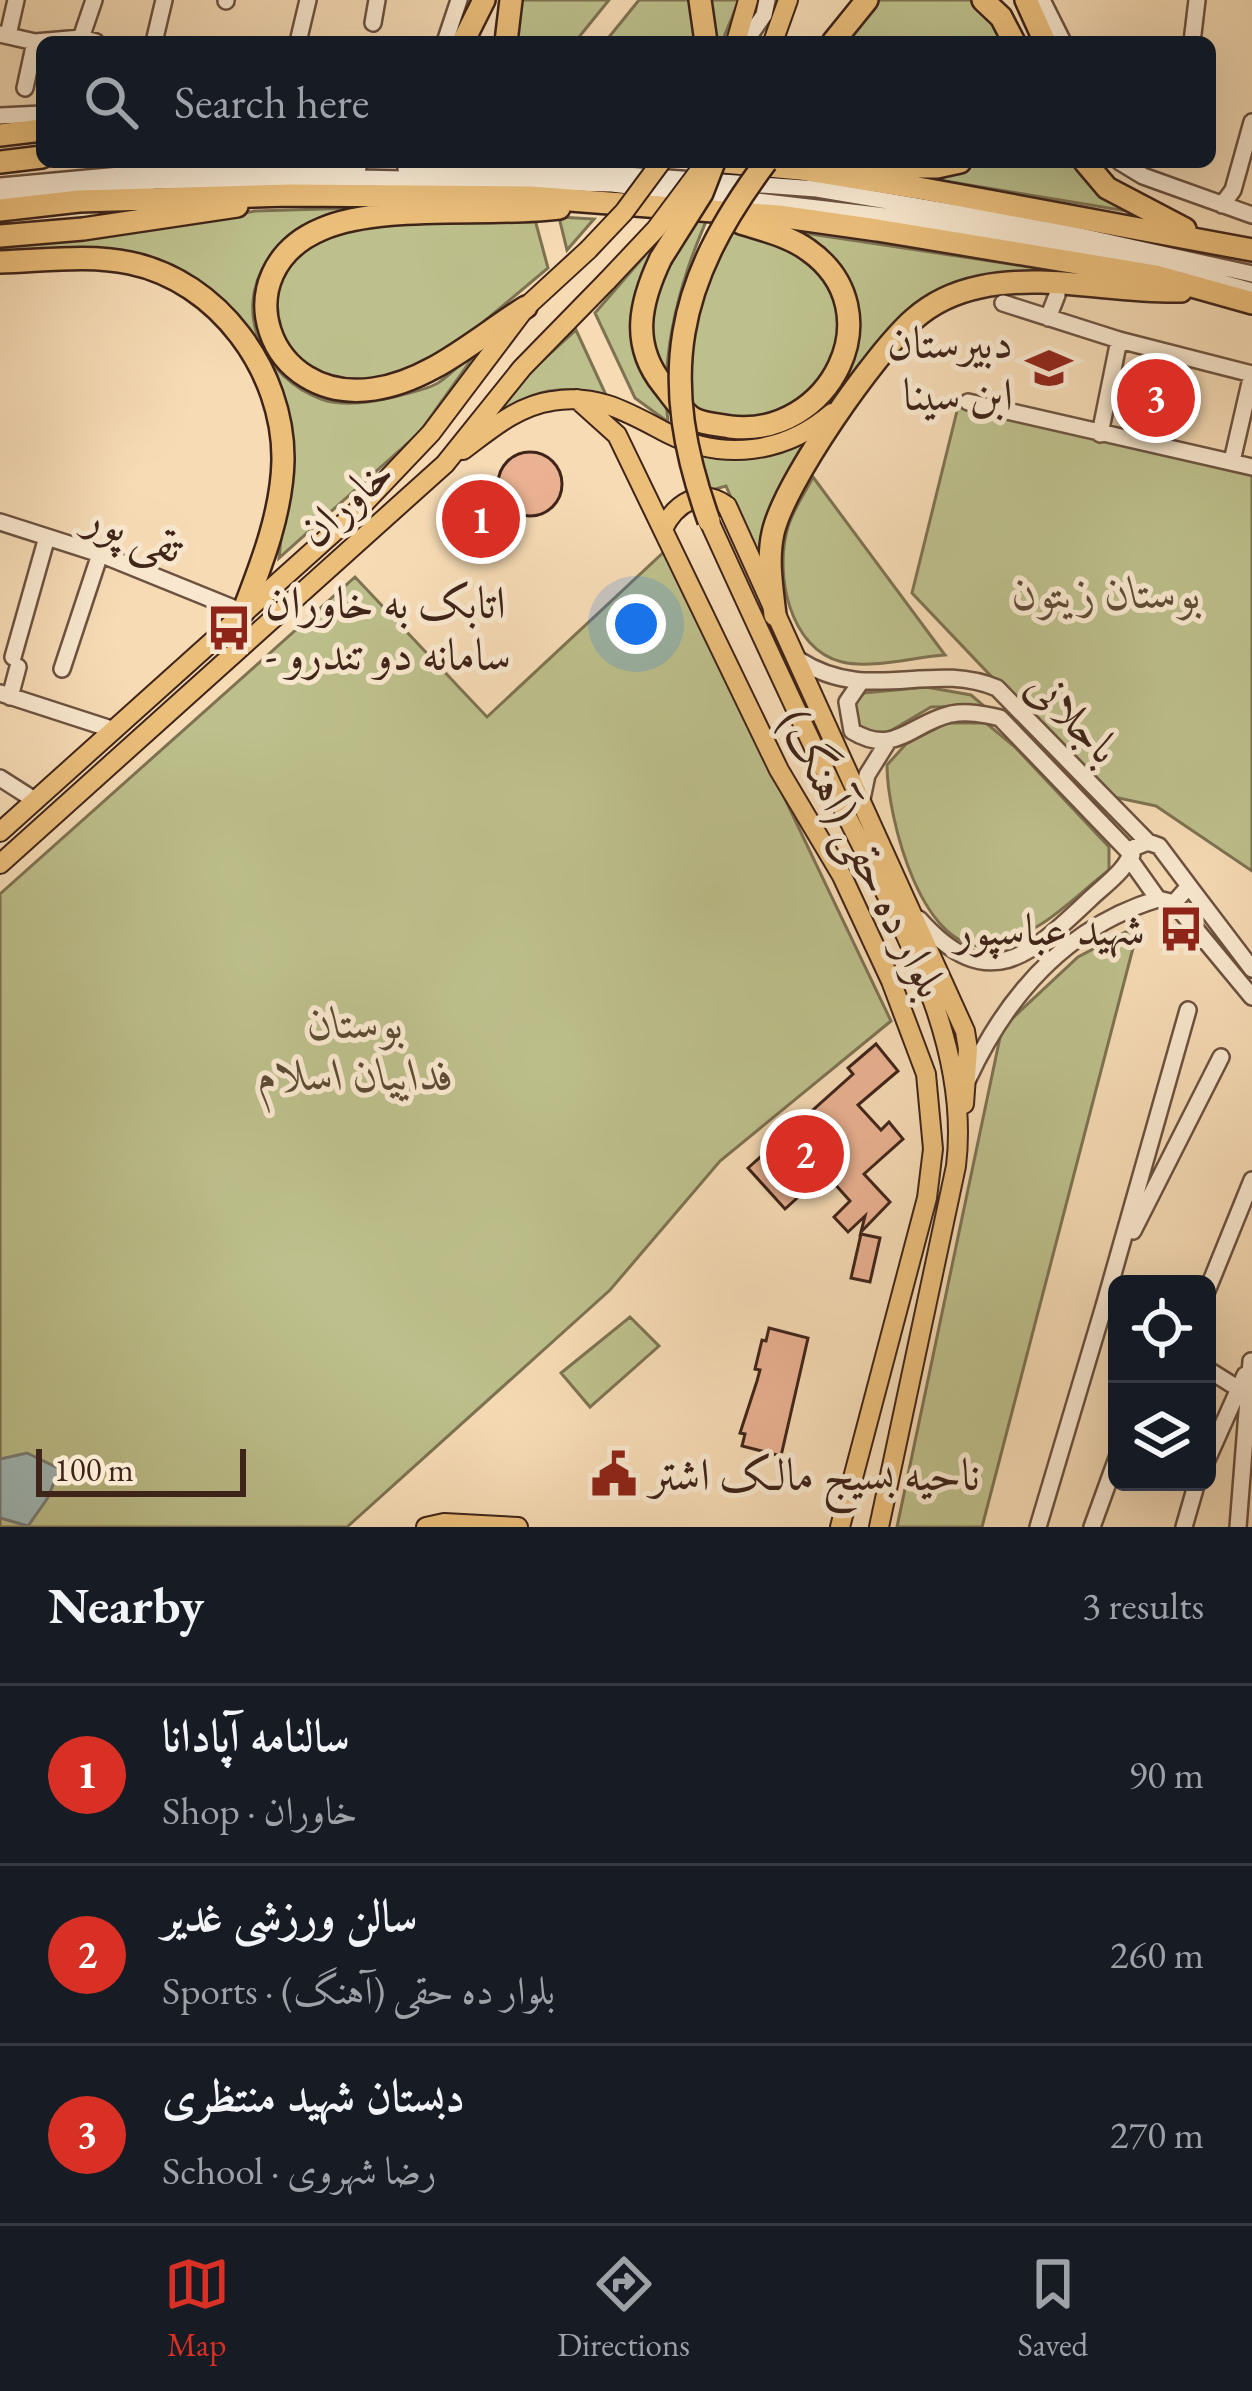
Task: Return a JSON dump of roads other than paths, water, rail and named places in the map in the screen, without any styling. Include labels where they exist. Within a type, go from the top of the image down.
[{"type":"highway","points":[[456,36],[484,0]]},
{"type":"highway","points":[[507,36],[511,0]]},
{"type":"highway","points":[[700,0],[705,36]]},
{"type":"highway","points":[[837,36],[866,0]]},
{"type":"highway","points":[[982,0],[1001,16],[1011,36]]},
{"type":"highway","points":[[1026,0],[1042,36]]},
{"type":"highway","points":[[0,136],[36,131]]},
{"type":"highway","points":[[0,162],[36,159]]},
{"type":"highway","points":[[705,213],[796,242],[811,251],[836,281],[844,301],[847,338],[838,369],[822,395],[798,415],[736,428],[694,419],[654,374],[644,350],[642,302],[661,258],[702,193],[708,168]]},
{"type":"highway","points":[[709,520],[682,424],[679,387],[685,321],[696,278],[718,233],[762,168]]},
{"type":"highway","points":[[781,168],[1252,250]]},
{"type":"highway","points":[[800,170],[824,168]]},
{"type":"highway","points":[[1090,168],[1107,188],[1213,240]]},
{"type":"highway","points":[[0,236],[214,212],[290,195]]},
{"type":"highway","points":[[0,210],[80,201],[290,195],[510,196],[778,216],[939,239],[1156,276],[1252,303]]},
{"type":"highway","points":[[526,307],[423,373],[364,390],[321,386],[304,376],[277,352],[268,333],[266,311],[271,281],[284,258],[303,240],[332,225],[367,218],[533,212],[595,203]]},
{"type":"highway","points":[[0,262],[107,260],[157,270],[214,305],[241,335],[280,412],[283,462],[274,520],[243,612]]},
{"type":"highway","points":[[775,616],[770,575],[773,532],[785,499],[851,398],[915,317],[941,300],[974,288],[1044,281],[1152,292],[1205,291]]},
{"type":"main road","points":[[738,36],[748,0]]},
{"type":"main road","points":[[774,36],[788,0]]},
{"type":"main road","name":"خاوران","points":[[0,832],[353,515],[431,433],[526,307],[625,212],[656,168]]},
{"type":"main road","name":"خاوران","points":[[0,864],[445,464],[522,368],[608,281],[705,168]]},
{"type":"main road","points":[[445,464],[519,411],[553,400],[608,403],[670,435],[747,451],[800,438],[851,398]]},
{"type":"main road","name":"بلوار ده حقی (آهنگ)","points":[[577,399],[617,435],[779,770],[842,876],[891,981],[926,1074],[933,1149],[927,1198],[838,1527]]},
{"type":"main road","points":[[662,529],[678,504],[689,499],[722,501],[799,660],[965,1031],[966,1082],[959,1126]]},
{"type":"main road","name":"بلوار ده حقی (آهنگ)","points":[[709,520],[940,1022],[959,1126],[951,1195],[880,1527]]},
{"type":"main road","points":[[426,1527],[444,1523],[518,1527]]},
{"type":"street","points":[[16,0],[4,34],[35,42],[25,88]]},
{"type":"street","points":[[89,36],[94,0]]},
{"type":"street","points":[[155,36],[164,0]]},
{"type":"street","points":[[299,36],[308,0]]},
{"type":"street","points":[[373,23],[377,0]]},
{"type":"street","points":[[453,36],[459,0]]},
{"type":"street","points":[[1042,0],[1060,36]]},
{"type":"street","points":[[1193,36],[1197,0]]},
{"type":"street","points":[[748,36],[765,7]]},
{"type":"street","points":[[0,116],[36,114]]},
{"type":"street","points":[[1222,205],[1233,190],[1252,122]]},
{"type":"street","points":[[0,186],[196,168]]},
{"type":"street","points":[[324,168],[557,170],[817,190],[1040,227],[1252,274]]},
{"type":"street","points":[[1145,169],[1252,215]]},
{"type":"street","points":[[0,196],[156,182],[361,178],[612,184],[1009,236],[1115,254],[1252,291]]},
{"type":"street","points":[[1048,318],[1057,295]]},
{"type":"street","points":[[1003,303],[1119,340],[1252,374],[1232,461]]},
{"type":"street","points":[[1100,434],[1119,340]]},
{"type":"street","points":[[968,402],[1252,466]]},
{"type":"street","name":"تقی پور","points":[[0,522],[100,554],[243,612]]},
{"type":"street","points":[[47,537],[5,695],[112,729]]},
{"type":"street","points":[[62,669],[100,554]]},
{"type":"street","name":"باجلانی","points":[[799,660],[821,674],[860,683],[971,677],[997,688],[1148,842],[1159,846],[1252,969]]},
{"type":"street","points":[[860,683],[847,702],[852,731],[866,740],[887,742],[867,775],[862,799]]},
{"type":"street","name":"باجلانی","points":[[887,742],[948,715],[977,712],[1000,718],[1252,997]]},
{"type":"street","points":[[0,778],[36,801]]},
{"type":"street","points":[[914,914],[958,957],[997,963],[1015,958],[1080,909],[1131,858],[1133,848],[1148,842]]},
{"type":"street","points":[[966,1082],[1004,1009],[1039,972],[1122,910],[1166,901],[1189,886]]},
{"type":"street","points":[[1114,1275],[1187,1010]]},
{"type":"street","points":[[1115,1266],[1221,1058]]},
{"type":"street","points":[[1213,1275],[1252,1180]]},
{"type":"street","points":[[1038,1527],[1108,1316]]},
{"type":"street","points":[[1216,1440],[1251,1360]]},
{"type":"street","points":[[1238,1527],[1251,1360]]},
{"type":"street","points":[[1216,1375],[1239,1389]]},
{"type":"street","points":[[1092,1527],[1108,1483]]},
{"type":"street","points":[[1184,1527],[1194,1491]]},
{"type":"water","points":[[27,1453],[60,1469],[28,1526],[0,1518],[0,1459]]},
{"type":"place","name":"دبیرستان ابن سینا","points":[[1049,368]]},
{"type":"place","name":"دبستان شهید منتظری","points":[[1156,398]]},
{"type":"place","name":"سالنامه آپادانا","points":[[481,519]]},
{"type":"place","name":"اتابک به خاوران - سامانه دو تندرو","points":[[229,628]]},
{"type":"place","name":"شهید عباسپور","points":[[1181,929]]},
{"type":"place","name":"سالن ورزشی غدیر","points":[[805,1154]]},
{"type":"place","name":"ناحیه بسیج مالک اشتر","points":[[614,1474]]},
{"type":"park label","name":"بوستان زیتون","points":[[1107,592]]},
{"type":"park label","name":"بوستان فداییان اسلام","points":[[356,1048]]}]
